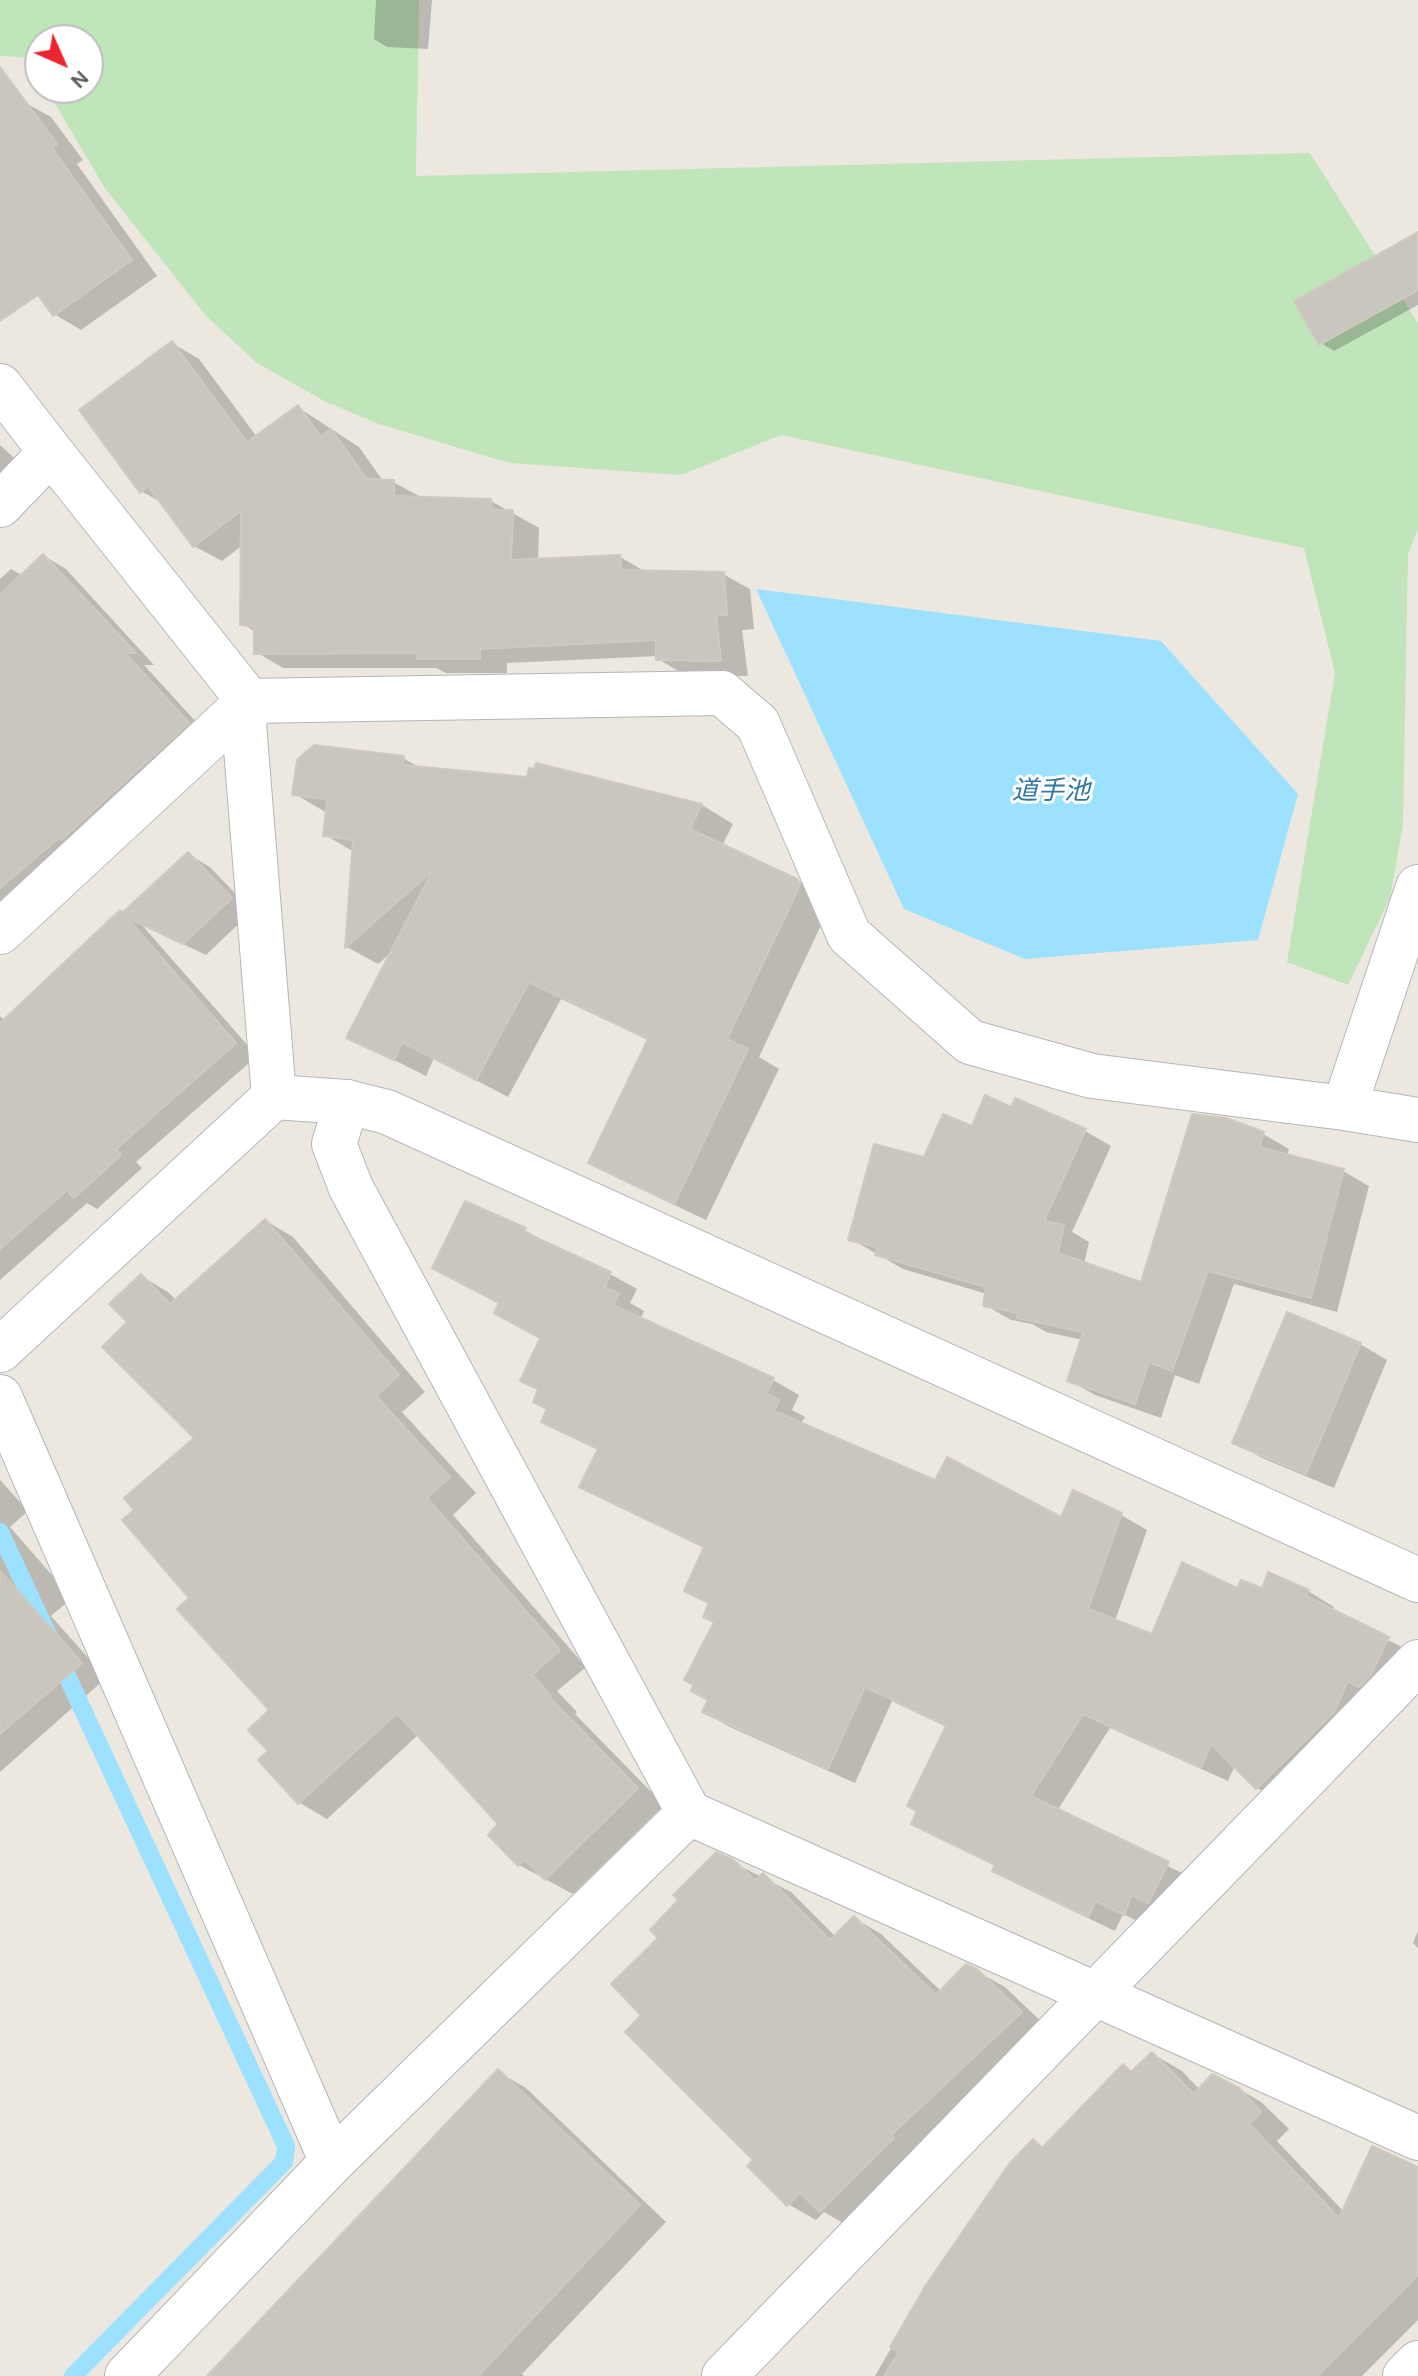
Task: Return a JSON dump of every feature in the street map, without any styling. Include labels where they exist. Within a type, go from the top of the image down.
[{"type":"street","points":[[0,386],[249,701]]},
{"type":"street","points":[[0,505],[51,452]]},
{"type":"street","points":[[0,932],[249,701],[722,693],[758,724],[849,935],[970,1042],[1092,1076],[1418,1120]]},
{"type":"street","points":[[249,701],[244,724],[274,1097]]},
{"type":"street","points":[[1344,1108],[1418,887]]},
{"type":"street","points":[[0,1350],[274,1097],[347,1102],[387,1112],[1418,1580]]},
{"type":"street","points":[[347,1102],[334,1144],[351,1188],[689,1813],[1418,2138]]},
{"type":"street","points":[[0,1397],[332,2162]]},
{"type":"street","points":[[724,2376],[1418,1662]]},
{"type":"street","points":[[127,2376],[332,2162],[689,1813]]},
{"type":"street","points":[[1405,2376],[1418,2363]]},
{"type":"green space","points":[[0,0],[419,0],[416,176],[1310,153],[1418,323],[1418,529],[1408,554],[1403,825],[1390,898],[1348,985],[1287,962],[1335,673],[1304,548],[781,435],[681,475],[509,463],[379,424],[326,402],[257,363],[206,316],[104,187],[55,104],[104,104],[104,24],[24,24],[24,58],[0,56]]},
{"type":"water","name":"道手池","points":[[756,589],[1161,641],[1298,794],[1258,940],[1025,959],[904,909]]},
{"type":"building","points":[[0,67],[24,99],[24,104],[27,104],[57,144],[52,148],[132,260],[53,316],[38,295],[0,321]]},
{"type":"building","points":[[1418,232],[1418,290],[1319,345],[1294,301]]},
{"type":"building","points":[[172,341],[247,442],[298,405],[321,437],[331,429],[367,479],[394,480],[394,496],[491,499],[492,510],[513,510],[511,560],[620,555],[621,570],[724,572],[727,615],[716,615],[721,661],[656,660],[656,640],[480,649],[480,659],[417,659],[417,653],[254,654],[254,626],[240,625],[241,511],[193,547],[148,486],[140,493],[79,410]]},
{"type":"building","points":[[43,554],[136,653],[125,653],[189,723],[61,840],[59,838],[0,888],[0,595]]},
{"type":"building","points":[[314,745],[404,756],[403,765],[527,777],[529,768],[534,769],[536,763],[702,804],[690,829],[797,879],[800,885],[727,1039],[748,1049],[674,1204],[588,1163],[648,1039],[529,982],[476,1080],[402,1042],[394,1060],[346,1038],[433,870],[345,948],[353,840],[323,836],[327,799],[292,795],[297,760]]},
{"type":"building","points":[[188,852],[232,898],[183,944],[126,917],[236,1043],[116,1149],[121,1155],[74,1198],[67,1190],[0,1249],[0,1023],[120,910],[122,913]]},
{"type":"building","points":[[985,1095],[1011,1107],[1015,1098],[1086,1129],[1044,1221],[1064,1225],[1058,1253],[1141,1282],[1192,1114],[1226,1118],[1264,1132],[1259,1147],[1344,1169],[1311,1298],[1208,1271],[1172,1371],[1149,1362],[1135,1404],[1067,1381],[1083,1332],[1017,1318],[1018,1313],[983,1306],[986,1287],[875,1255],[877,1247],[848,1240],[874,1144],[924,1157],[943,1114],[972,1126]]},
{"type":"building","points":[[465,1201],[611,1272],[605,1287],[619,1294],[613,1305],[774,1378],[766,1394],[779,1400],[774,1411],[935,1480],[947,1457],[1061,1517],[1073,1490],[1122,1513],[1088,1609],[1152,1634],[1182,1562],[1237,1588],[1241,1580],[1262,1588],[1268,1572],[1309,1590],[1306,1596],[1389,1637],[1370,1676],[1359,1687],[1348,1681],[1334,1712],[1256,1789],[1211,1744],[1201,1768],[1083,1714],[1031,1796],[1169,1862],[1148,1903],[1132,1895],[1124,1915],[1096,1901],[1088,1917],[992,1871],[995,1865],[911,1824],[917,1811],[907,1806],[946,1726],[865,1687],[828,1769],[702,1712],[708,1700],[691,1691],[693,1685],[684,1680],[714,1622],[703,1617],[709,1603],[684,1591],[704,1547],[579,1487],[598,1449],[541,1422],[547,1409],[533,1402],[538,1389],[520,1381],[540,1338],[494,1313],[499,1303],[432,1268]]},
{"type":"building","points":[[265,1219],[399,1375],[376,1396],[450,1477],[427,1498],[560,1650],[532,1675],[549,1697],[638,1788],[545,1880],[525,1860],[518,1866],[488,1835],[498,1824],[397,1713],[298,1804],[258,1760],[268,1751],[248,1730],[269,1710],[177,1609],[189,1598],[122,1520],[134,1510],[124,1498],[194,1438],[102,1347],[127,1322],[109,1304],[141,1274],[170,1304]]},
{"type":"building","points":[[1287,1312],[1361,1343],[1306,1474],[1232,1443]]},
{"type":"building","points":[[0,1571],[82,1663],[0,1734]]},
{"type":"building","points":[[716,1852],[735,1861],[755,1880],[763,1873],[830,1940],[854,1916],[936,1995],[966,1964],[977,1969],[1022,2012],[891,2135],[894,2138],[820,2212],[800,2193],[787,2206],[747,2166],[753,2160],[625,2032],[641,2015],[611,1984],[658,1938],[650,1930],[678,1900],[673,1895]]},
{"type":"building","points":[[1152,2052],[1194,2094],[1212,2074],[1239,2088],[1261,2112],[1249,2124],[1339,2218],[1372,2146],[1418,2167],[1418,2275],[1317,2376],[884,2376],[899,2352],[890,2347],[926,2285],[1009,2164],[1033,2139],[1042,2148],[1123,2064],[1131,2072]]},
{"type":"building","points":[[498,2069],[640,2205],[478,2376],[207,2376]]},
{"type":"waterway","points":[[0,1532],[286,2146],[284,2162],[73,2376]]}]
